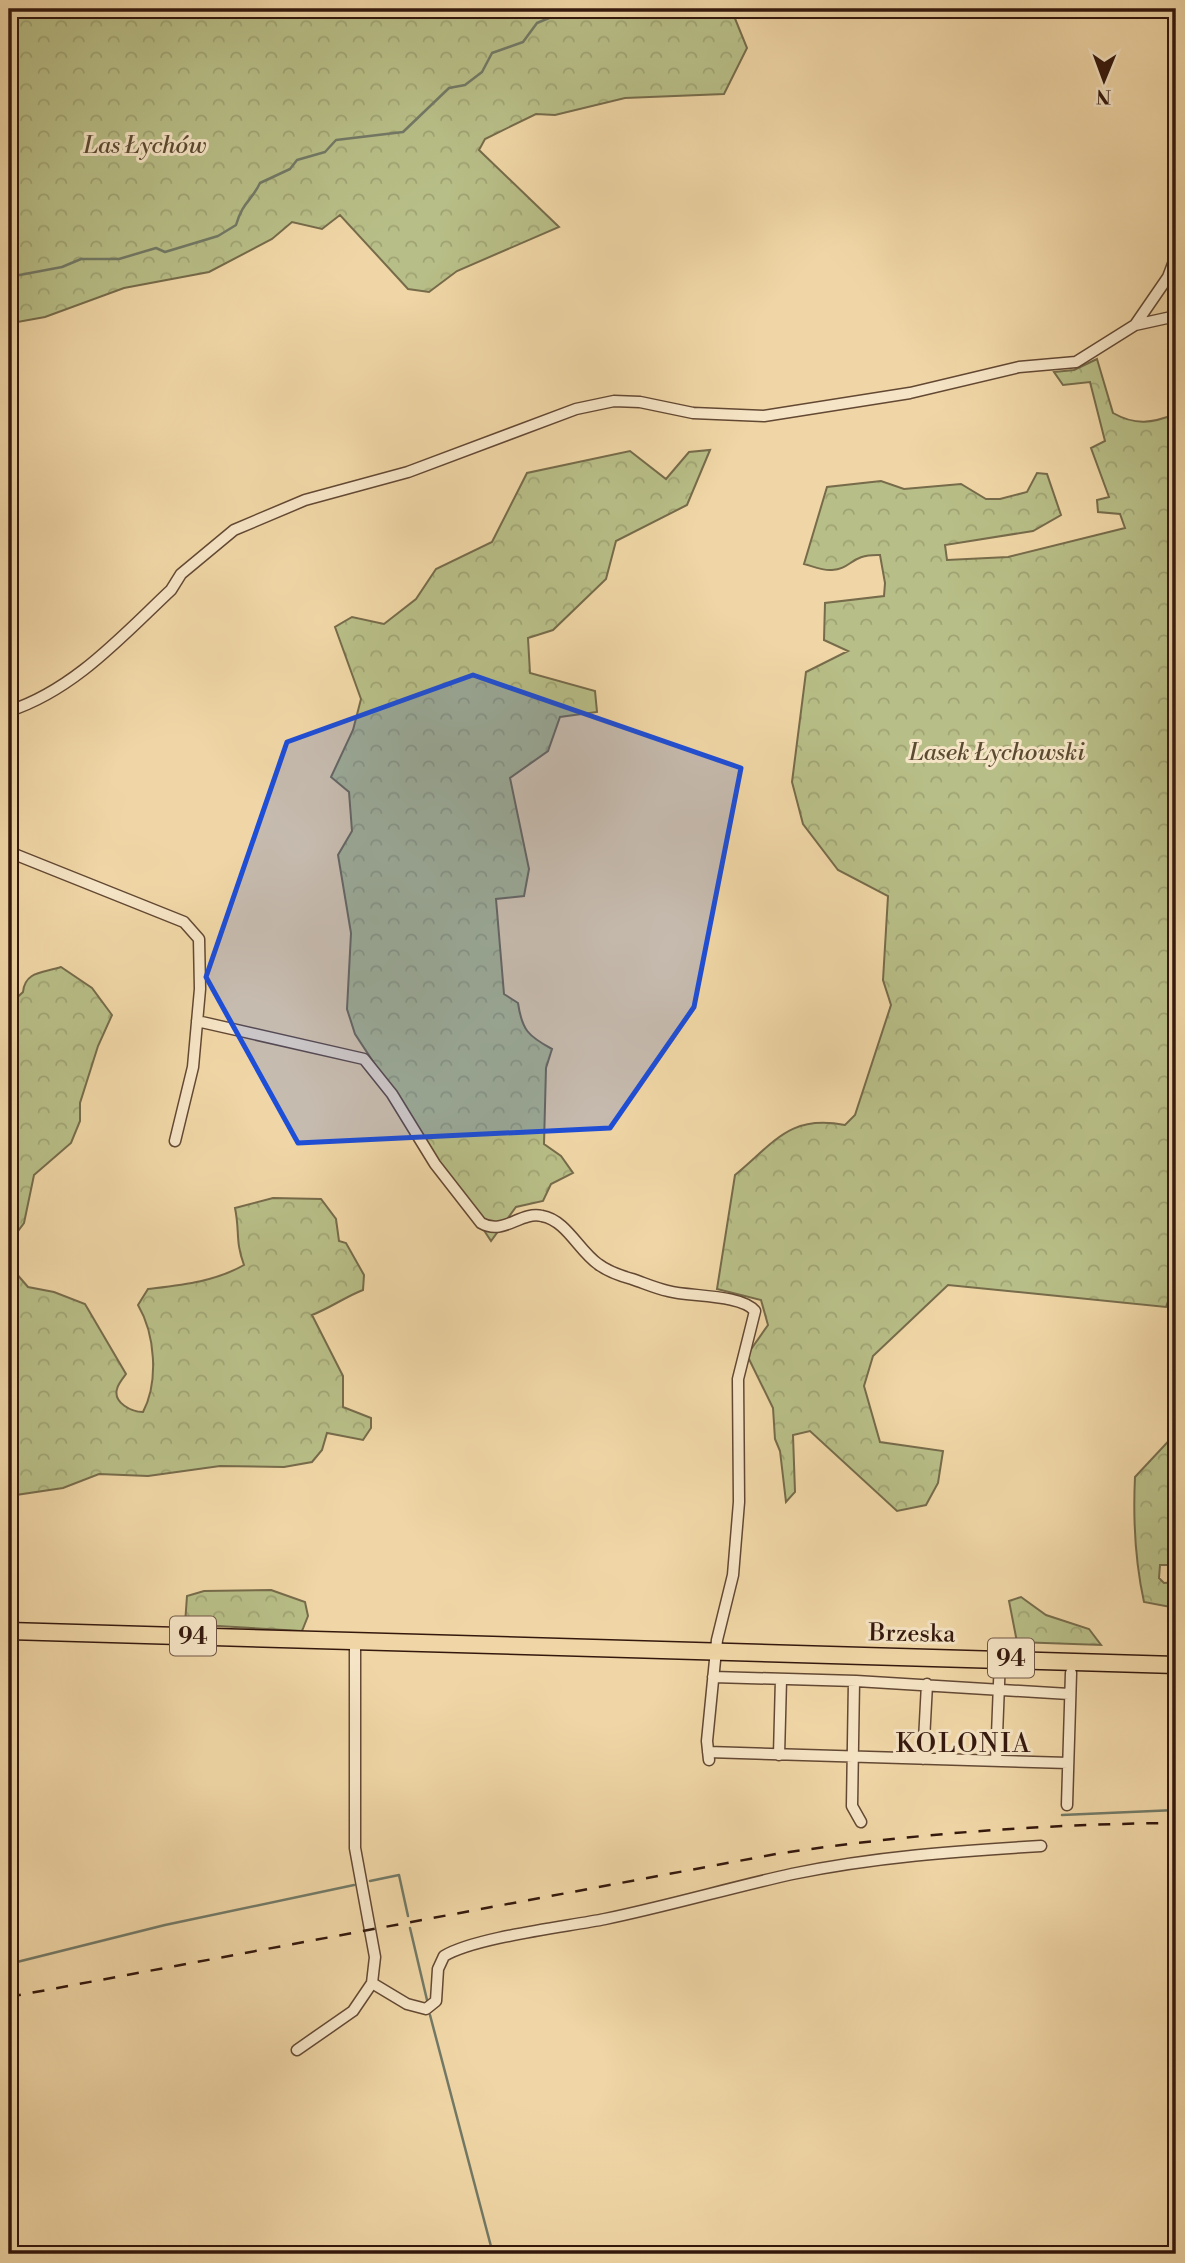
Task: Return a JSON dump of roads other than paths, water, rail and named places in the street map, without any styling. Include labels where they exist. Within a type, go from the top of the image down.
[{"type":"main road","name":"94","points":[[9,1631],[355,1641]]},
{"type":"main road","name":"Brzeska","points":[[355,1641],[1106,1660],[1176,1665]]},
{"type":"main road","name":"Brzeska","points":[[1106,1660],[1176,1656]]},
{"type":"street","points":[[1135,325],[1154,299],[1175,258]]},
{"type":"street","points":[[9,711],[28,705],[67,684],[171,590],[181,574],[220,539],[305,500],[408,472],[576,409],[614,401],[640,402],[703,414],[782,415],[911,393],[1019,367],[1076,362],[1135,325],[1176,316]]},
{"type":"street","points":[[9,852],[184,922],[193,930],[200,947],[197,1021],[193,1067],[175,1141]]},
{"type":"street","points":[[197,1021],[364,1059],[392,1094],[435,1164],[481,1223],[503,1227],[535,1215],[544,1216],[555,1221],[599,1265],[621,1276],[668,1292],[721,1298],[751,1306],[755,1311],[738,1379],[739,1502],[733,1575],[716,1650],[708,1756],[779,1755],[1068,1763]]},
{"type":"street","points":[[298,2050],[353,2011],[372,1983],[375,1957],[355,1848],[355,1641]]},
{"type":"street","points":[[996,1761],[1000,1658]]},
{"type":"street","points":[[1067,1805],[1071,1673]]},
{"type":"street","points":[[713,1678],[927,1684],[1069,1694]]},
{"type":"street","points":[[779,1755],[781,1679]]},
{"type":"street","points":[[855,1681],[852,1806],[861,1822]]},
{"type":"street","points":[[923,1759],[927,1684]]},
{"type":"street","points":[[372,1983],[407,2004],[426,2009],[436,2001],[439,1962],[453,1951],[856,1863],[941,1852],[1041,1846]]},
{"type":"waterway","points":[[9,277],[62,267],[81,259],[119,259],[156,248],[165,252],[218,236],[236,225],[241,211],[260,183],[290,169],[297,160],[325,152],[336,140],[403,132],[449,88],[465,85],[482,72],[492,53],[523,42],[537,23],[561,13],[562,9]]},
{"type":"waterway","points":[[1062,1815],[1176,1810]]},
{"type":"waterway","points":[[370,1881],[399,1875],[408,1916]]},
{"type":"waterway","points":[[9,1964],[165,1925],[354,1885]]},
{"type":"waterway","points":[[410,1928],[427,2000]]},
{"type":"waterway","points":[[430,2015],[493,2254]]},
{"type":"railway","points":[[9,1997],[776,1854],[976,1831],[1176,1823]]},
{"type":"district","name":"KOLONIA","points":[[964,1743]]},
{"type":"park label","name":"Las Łychów","points":[[145,145]]},
{"type":"park label","name":"Lasek Łychowski","points":[[997,752]]}]
